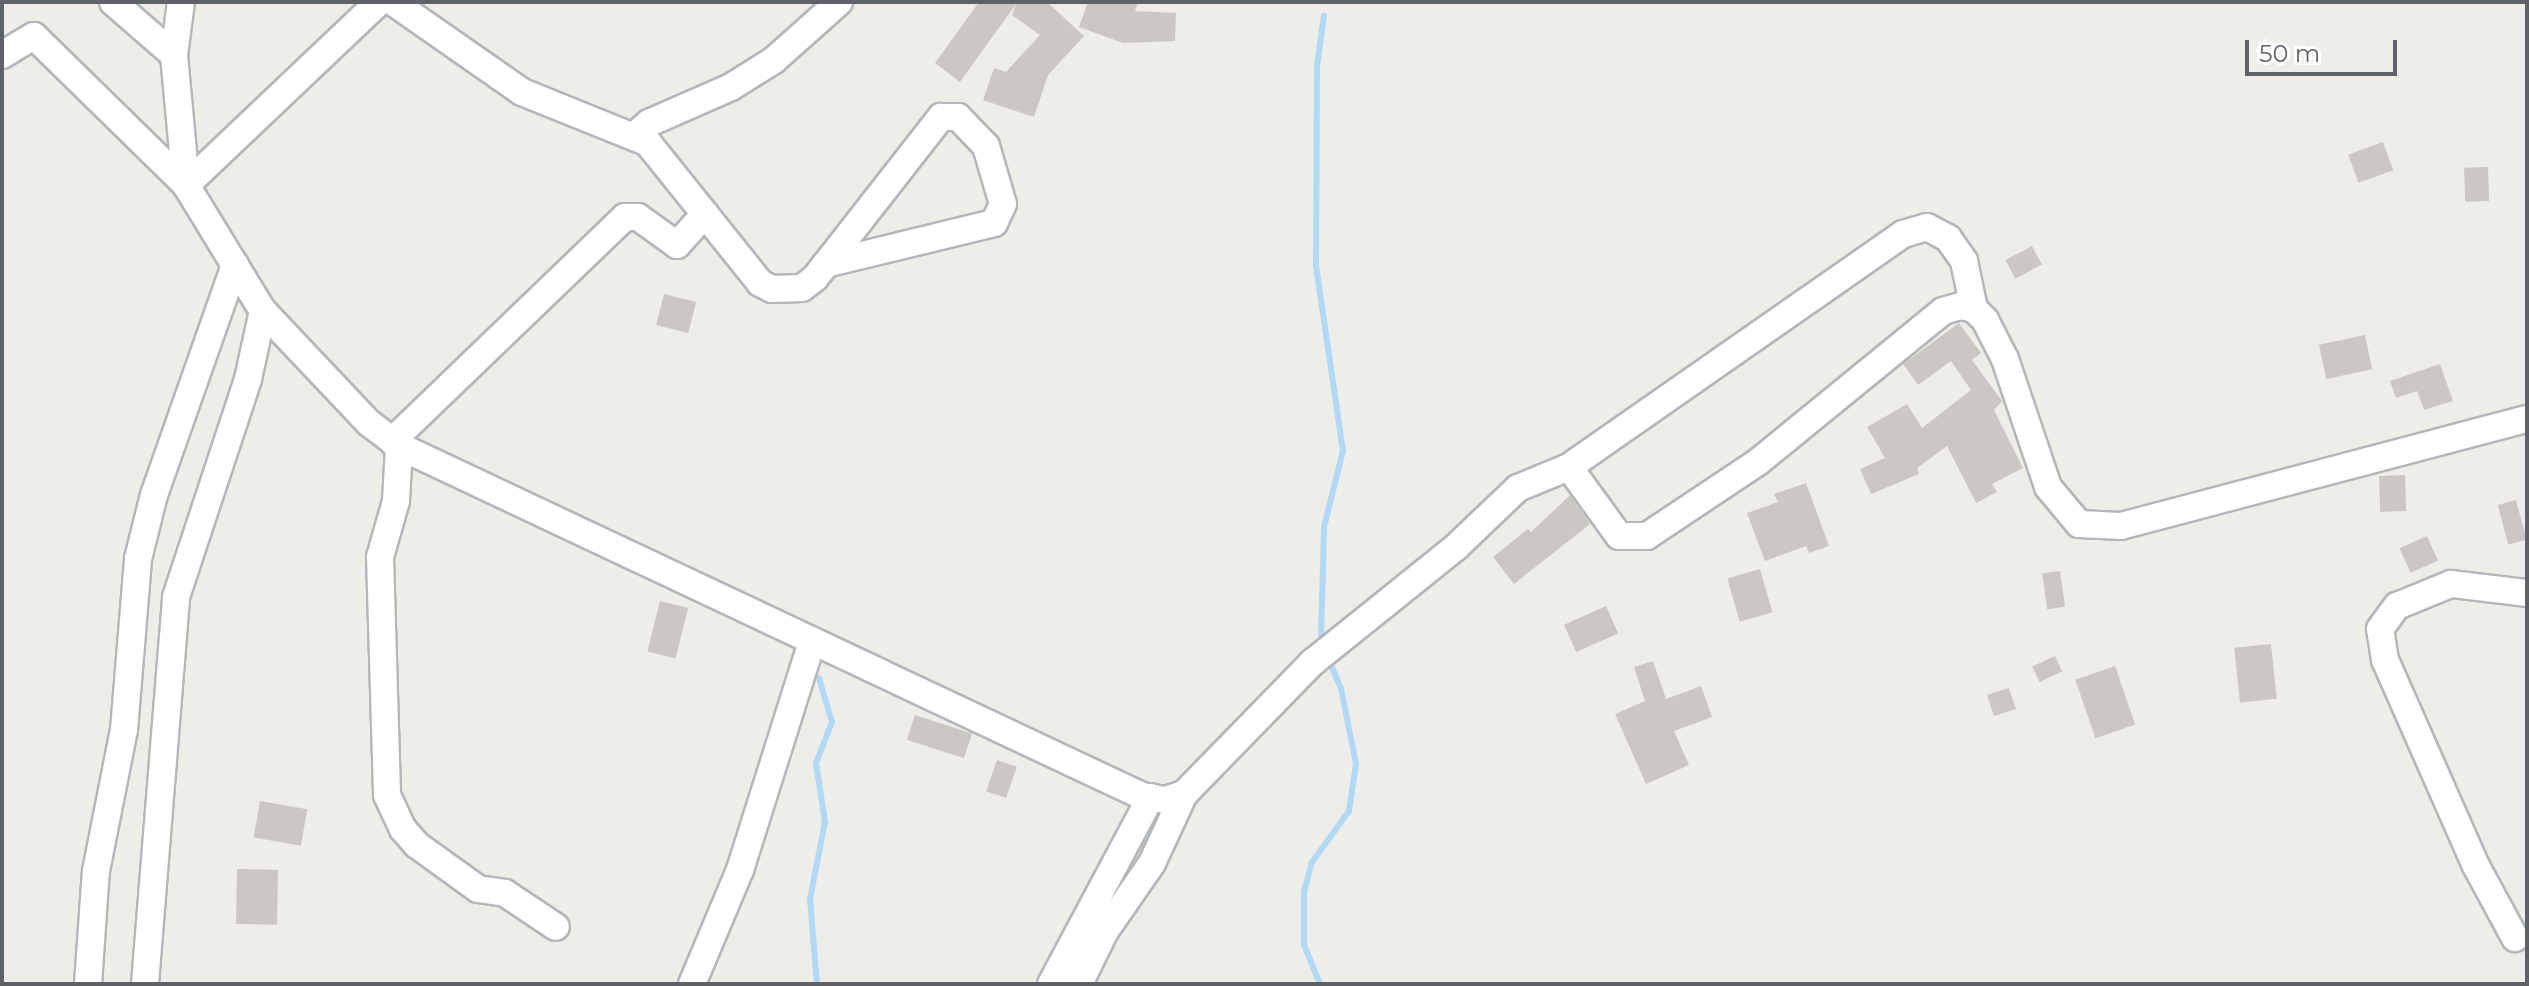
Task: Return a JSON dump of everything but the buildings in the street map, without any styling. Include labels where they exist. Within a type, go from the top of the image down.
[{"type":"street","points":[[113,2],[174,55]]},
{"type":"street","points":[[181,2],[174,55],[186,185]]},
{"type":"street","points":[[186,185],[379,2]]},
{"type":"street","points":[[393,2],[522,92],[648,143],[760,283],[772,289],[802,288],[826,264],[941,117],[958,117],[986,146],[1003,204],[994,223],[826,264]]},
{"type":"street","points":[[634,136],[649,123],[731,87],[774,60],[839,2]]},
{"type":"street","points":[[2,55],[34,36],[186,185],[263,311],[395,444],[1151,797],[1165,800],[1184,794]]},
{"type":"street","points":[[556,927],[505,893],[478,889],[417,845],[387,795],[380,557],[396,501],[395,444],[625,217],[638,217],[677,245],[705,214]]},
{"type":"street","points":[[1079,984],[1105,931],[1152,863],[1184,794],[1351,629],[1436,564],[1518,488],[1569,467],[1903,234],[1927,227],[1948,238],[1964,261],[1974,309],[2005,359],[2048,487],[2079,524],[2121,526],[2527,419]]},
{"type":"street","points":[[88,984],[96,871],[124,730],[138,559],[154,495],[235,265]]},
{"type":"street","points":[[1569,467],[1619,536],[1647,536],[1758,462],[1943,311],[1974,309]]},
{"type":"street","points":[[145,984],[176,597],[248,379],[263,311]]},
{"type":"street","points":[[2515,938],[2470,854],[2385,660],[2380,629],[2397,606],[2451,584],[2527,593]]},
{"type":"street","points":[[692,984],[740,870],[812,641]]},
{"type":"street","points":[[1051,984],[1151,797]]},
{"type":"waterway","points":[[1321,637],[1324,527],[1343,451],[1316,266],[1317,66],[1324,15]]},
{"type":"waterway","points":[[1320,984],[1304,945],[1304,892],[1312,862],[1349,811],[1356,764],[1341,688],[1331,666]]},
{"type":"waterway","points":[[817,984],[810,899],[825,822],[816,763],[832,722],[819,678]]}]
